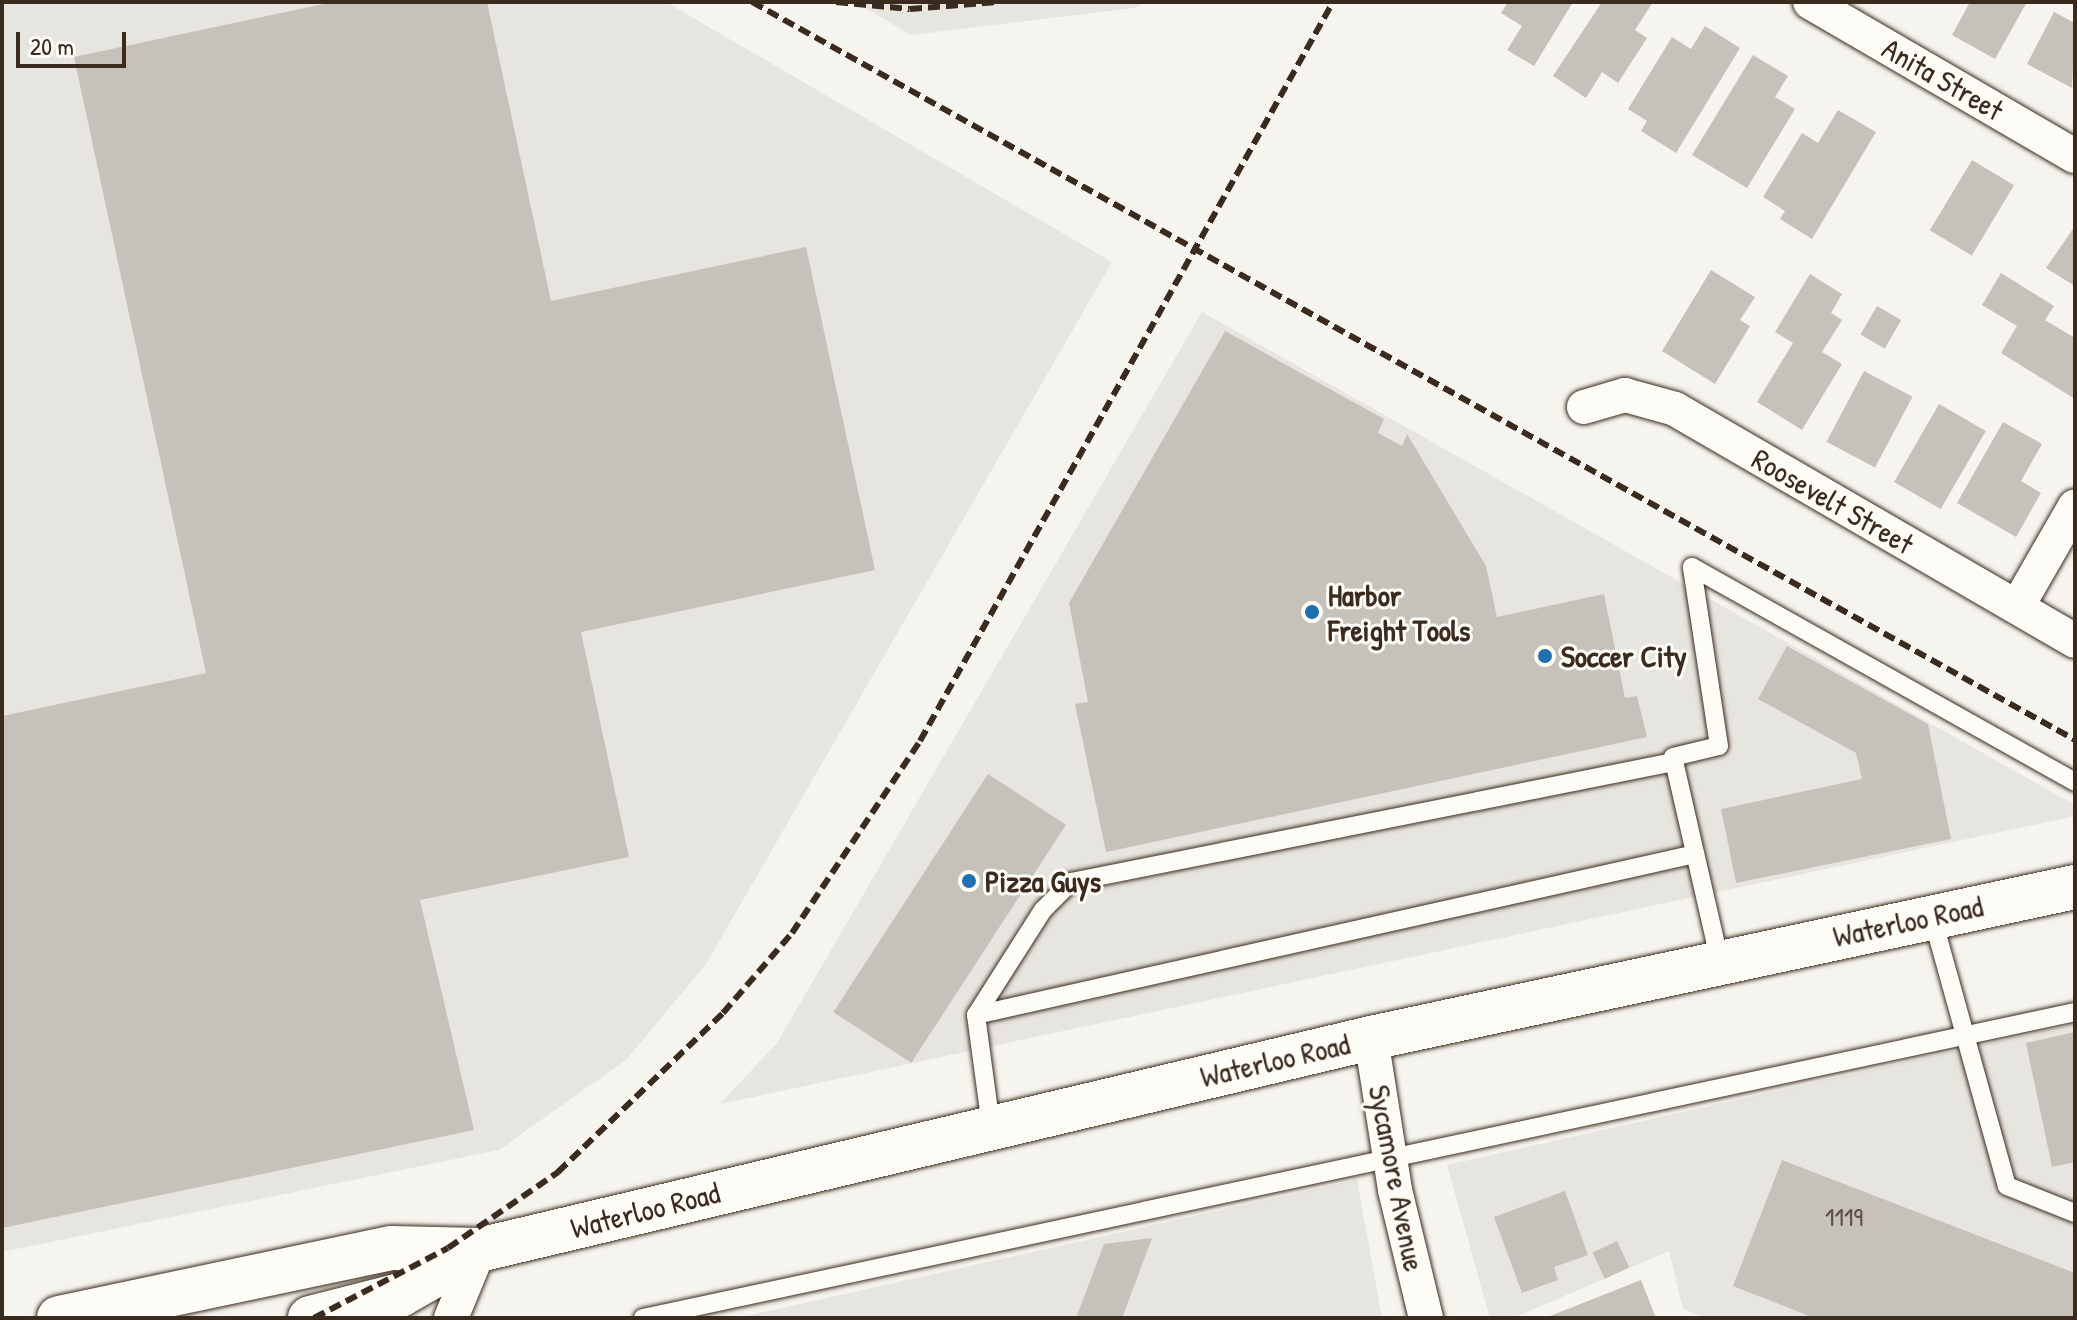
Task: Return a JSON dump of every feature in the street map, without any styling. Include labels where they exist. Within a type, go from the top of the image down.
[{"type":"main road","name":"Waterloo Road","points":[[59,1318],[392,1248],[479,1250],[1371,1038],[1932,915],[2075,887]]},
{"type":"main road","name":"Waterloo Road","points":[[310,1318],[400,1295],[479,1250]]},
{"type":"street","name":"Anita Street","points":[[1810,2],[2075,156]]},
{"type":"street","name":"Roosevelt Street","points":[[1584,407],[1625,395],[1675,409],[2075,641]]},
{"type":"street","points":[[2017,607],[2075,506]]},
{"type":"street","name":"Sycamore Avenue","points":[[1371,1038],[1390,1158],[1426,1318]]},
{"type":"street","points":[[451,1318],[479,1250]]},
{"type":"lane","points":[[1720,962],[1673,757],[1719,746],[1692,567],[2075,782]]},
{"type":"lane","points":[[991,1126],[976,1015],[1043,910],[1071,882],[1674,762]]},
{"type":"lane","points":[[976,1015],[1695,854]]},
{"type":"lane","points":[[1932,915],[2007,1186],[2075,1213]]},
{"type":"lane","points":[[643,1318],[2075,1012]]},
{"type":"shaded area","points":[[2,2],[666,2],[1112,262],[706,964],[626,1060],[499,1150],[2,1252]]},
{"type":"shaded area","points":[[855,2],[1145,2],[1134,8],[911,35]]},
{"type":"shaded area","points":[[1202,312],[2075,805],[2075,816],[720,1104],[777,1043]]},
{"type":"shaded area","points":[[2075,1024],[2075,1318],[1706,1318],[1683,1309],[1669,1251],[1513,1318],[1490,1318],[1447,1165]]},
{"type":"shaded area","points":[[1357,1180],[1382,1318],[737,1318],[1185,1218]]},
{"type":"building","points":[[333,2],[487,2],[551,301],[806,247],[875,570],[581,632],[629,857],[420,900],[474,1130],[2,1228],[2,716],[206,673],[74,57]]},
{"type":"building","points":[[1508,2],[1573,2],[1534,66],[1507,50],[1522,26],[1501,13]]},
{"type":"building","points":[[1602,2],[1653,2],[1635,30],[1647,38],[1618,83],[1602,72],[1586,98],[1553,76]]},
{"type":"building","points":[[1970,2],[2027,2],[1995,59],[1952,35]]},
{"type":"building","points":[[2054,12],[2075,23],[2072,88],[2027,64]]},
{"type":"building","points":[[1705,26],[1740,48],[1676,153],[1641,131],[1647,121],[1628,109],[1672,37],[1691,49]]},
{"type":"building","points":[[1753,55],[1788,76],[1775,97],[1795,109],[1747,188],[1692,155]]},
{"type":"building","points":[[1838,110],[1876,132],[1812,239],[1780,219],[1785,211],[1763,197],[1802,133],[1818,143]]},
{"type":"building","points":[[1972,160],[2014,185],[1972,256],[1930,230]]},
{"type":"building","points":[[2075,226],[2075,286],[2046,268]]},
{"type":"building","points":[[1711,270],[1755,297],[1740,320],[1750,326],[1715,384],[1662,351]]},
{"type":"building","points":[[2001,273],[2054,306],[2045,320],[2075,338],[2075,399],[2001,353],[2017,326],[1982,305]]},
{"type":"building","points":[[1810,274],[1842,294],[1831,313],[1842,320],[1822,352],[1842,364],[1802,430],[1757,402],[1793,343],[1775,332]]},
{"type":"building","points":[[1877,306],[1901,320],[1885,349],[1860,335]]},
{"type":"building","points":[[1225,331],[1384,419],[1378,433],[1402,446],[1407,434],[1486,566],[1497,617],[1604,594],[1625,698],[1637,696],[1647,737],[1106,852],[1075,704],[1088,702],[1069,603]]},
{"type":"building","points":[[1864,371],[1913,397],[1875,467],[1826,442]]},
{"type":"building","points":[[1939,404],[1986,431],[1941,509],[1894,482]]},
{"type":"building","points":[[2003,422],[2042,444],[2021,481],[2041,493],[2016,537],[1957,503]]},
{"type":"building","points":[[1787,646],[1928,724],[1951,839],[1736,883],[1721,809],[1862,779],[1856,753],[1758,699]]},
{"type":"building","points":[[988,774],[1066,825],[911,1063],[833,1012]]},
{"type":"building","points":[[2075,1032],[2075,1162],[2052,1167],[2026,1043]]},
{"type":"building","points":[[1782,1160],[2075,1273],[2075,1318],[1814,1318],[1733,1286]]},
{"type":"building","points":[[1565,1191],[1588,1255],[1554,1267],[1558,1280],[1522,1293],[1494,1217]]},
{"type":"building","points":[[1152,1238],[1122,1318],[1076,1318],[1104,1244]]},
{"type":"building","points":[[1617,1241],[1629,1267],[1605,1279],[1593,1252]]},
{"type":"building","points":[[1641,1280],[1656,1318],[1545,1318]]},
{"type":"railway","points":[[752,2],[2075,740]]},
{"type":"railway","points":[[836,2],[910,9],[997,2]]},
{"type":"railway","points":[[314,1318],[448,1248],[558,1172],[723,1013],[792,933],[920,741],[1333,2]]},
{"type":"place","name":"Harbor Freight Tools","points":[[1312,612]]},
{"type":"place","name":"Soccer City","points":[[1545,656]]},
{"type":"place","name":"Pizza Guys","points":[[969,881]]}]
